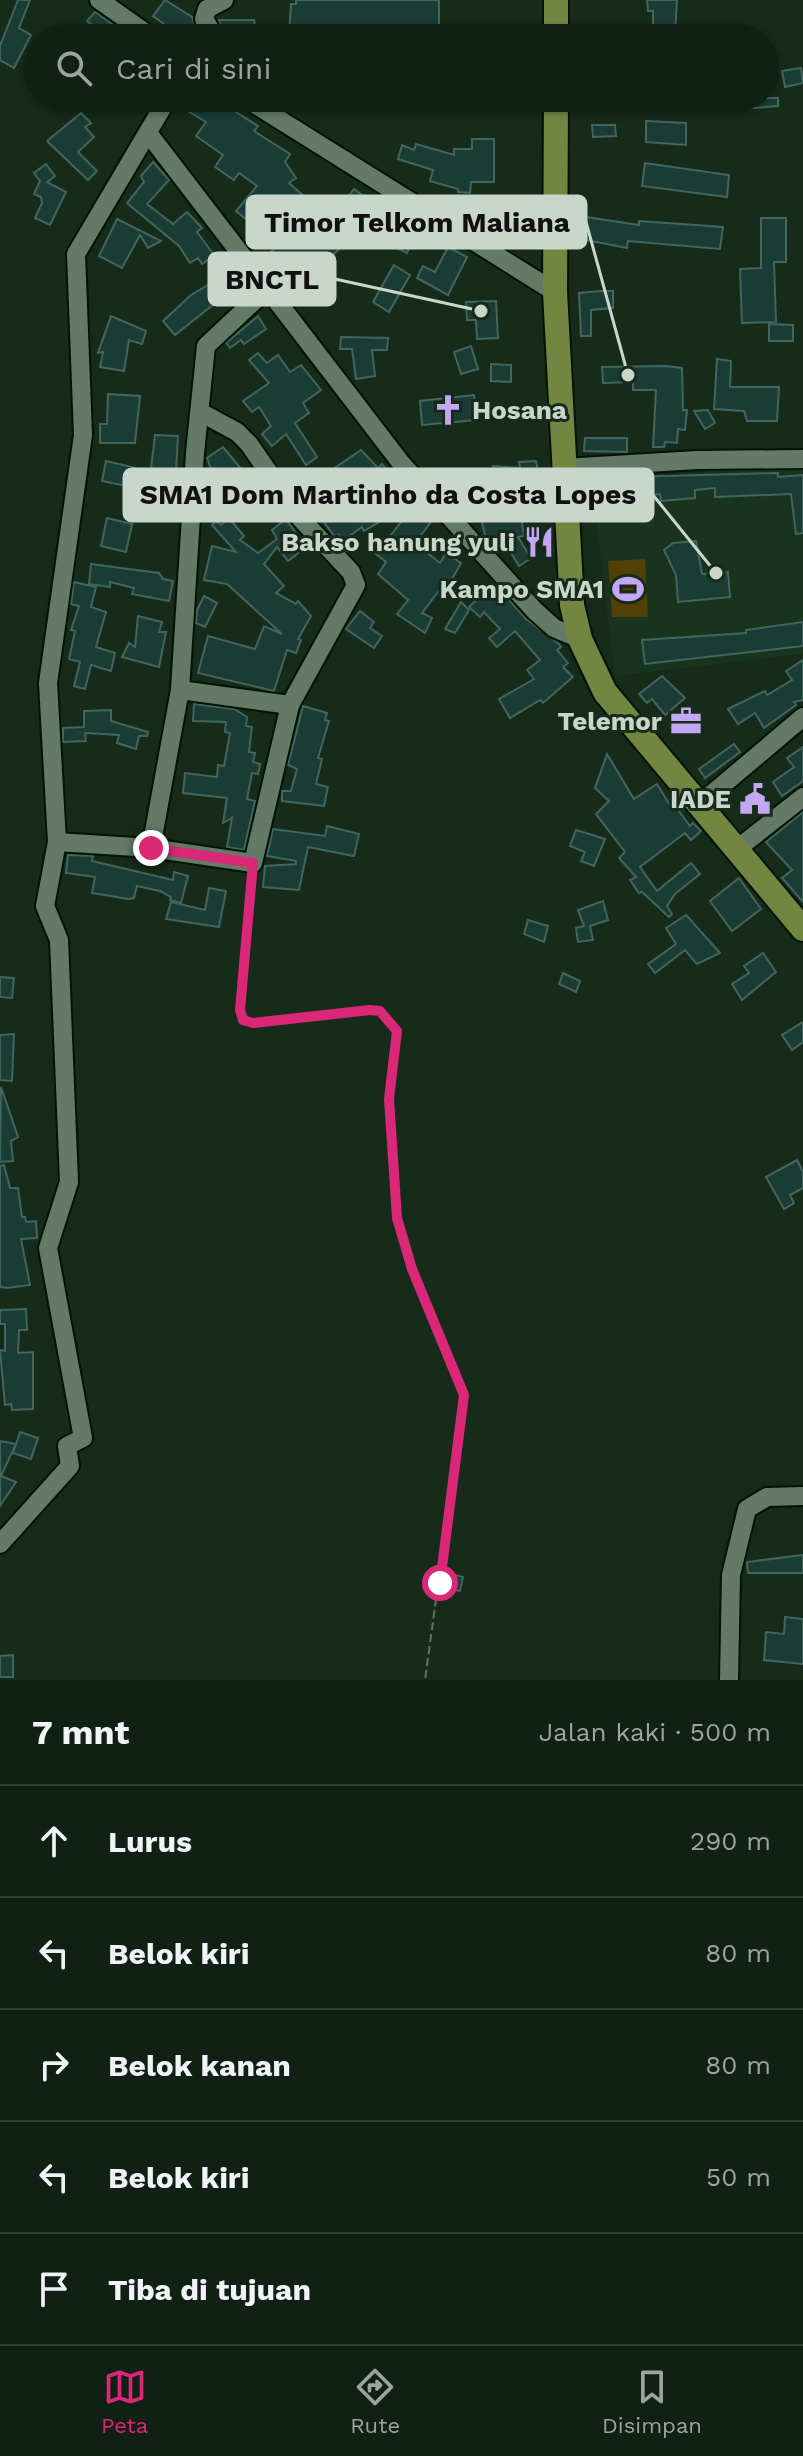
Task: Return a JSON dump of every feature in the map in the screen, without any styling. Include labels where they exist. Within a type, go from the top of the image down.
[{"type":"main road","points":[[556,0],[556,24]]},
{"type":"main road","points":[[556,112],[555,292],[572,605],[580,639],[605,692],[803,929]]},
{"type":"street","points":[[99,0],[133,24]]},
{"type":"street","points":[[207,24],[204,19],[207,9],[224,0]]},
{"type":"street","points":[[0,1544],[70,1466],[67,1446],[83,1438],[48,1248],[69,1182],[59,940],[45,906],[57,842],[48,683],[83,435],[76,254],[160,112]]},
{"type":"street","points":[[267,112],[555,292]]},
{"type":"street","points":[[148,133],[401,463],[534,610],[554,628],[580,639]]},
{"type":"street","points":[[151,848],[180,690],[206,346],[267,289]]},
{"type":"street","points":[[57,842],[151,848],[253,863],[290,705],[356,585],[351,572],[301,519],[249,444],[237,432],[200,412]]},
{"type":"street","points":[[564,468],[697,460],[803,459]]},
{"type":"street","points":[[180,690],[290,705]]},
{"type":"street","points":[[700,804],[803,717]]},
{"type":"street","points":[[737,849],[803,797]]},
{"type":"street","points":[[729,1680],[731,1575],[747,1509],[767,1497],[803,1496]]},
{"type":"path","points":[[253,863],[240,1010],[243,1020],[253,1023],[370,1010],[380,1011],[397,1031],[389,1099],[397,1218],[412,1269],[464,1395],[425,1680]]},
{"type":"shaded area","points":[[803,460],[803,654],[615,676],[592,485]]},
{"type":"shaded area","name":"Kampo SMA1","points":[[645,559],[648,617],[612,617],[608,561]]},
{"type":"building","points":[[18,0],[30,0],[19,28],[24,31],[24,49],[14,68],[0,60],[0,46]]},
{"type":"building","points":[[165,0],[192,17],[194,24],[164,24],[153,16]]},
{"type":"building","points":[[296,0],[439,0],[439,24],[290,24],[291,4],[296,4]]},
{"type":"building","points":[[647,0],[677,0],[676,24],[653,24],[653,11],[648,11]]},
{"type":"building","points":[[95,12],[112,24],[91,24],[87,21]]},
{"type":"building","points":[[219,20],[254,20],[255,24],[220,24]]},
{"type":"building","points":[[801,68],[803,83],[785,87],[782,71]]},
{"type":"building","points":[[189,112],[236,112],[258,126],[254,131],[290,154],[285,162],[296,178],[289,183],[331,220],[354,189],[375,205],[371,211],[418,230],[407,253],[359,230],[346,247],[343,245],[305,283],[287,265],[281,270],[268,254],[292,236],[263,208],[251,223],[236,211],[257,186],[239,173],[234,180],[215,167],[223,155],[196,136],[206,122]]},
{"type":"building","points":[[81,113],[91,123],[85,127],[94,137],[78,152],[97,171],[88,180],[47,141]]},
{"type":"building","points":[[646,121],[686,123],[686,145],[646,142]]},
{"type":"building","points":[[592,125],[615,125],[616,136],[593,137]]},
{"type":"building","points":[[472,139],[494,139],[494,182],[471,182],[470,193],[458,192],[458,189],[430,181],[433,170],[398,159],[402,145],[414,150],[416,144],[454,155],[454,149],[472,149]]},
{"type":"building","points":[[153,162],[169,180],[147,204],[173,224],[187,212],[202,228],[197,232],[214,255],[202,264],[198,258],[190,263],[179,246],[127,203],[144,182],[141,176]]},
{"type":"building","points":[[645,163],[729,175],[727,197],[642,186]]},
{"type":"building","points":[[46,164],[55,176],[47,182],[66,192],[50,225],[35,218],[42,203],[41,197],[34,194],[40,181],[34,173]]},
{"type":"building","points":[[580,216],[639,225],[639,221],[723,227],[720,249],[628,241],[627,248],[576,238]]},
{"type":"building","points":[[761,218],[786,218],[786,262],[774,262],[776,322],[742,323],[740,269],[761,268]]},
{"type":"building","points":[[117,219],[161,241],[148,248],[140,235],[122,268],[99,256]]},
{"type":"building","points":[[448,247],[467,257],[448,295],[417,278],[423,266],[435,272]]},
{"type":"building","points":[[394,265],[410,275],[389,312],[373,302]]},
{"type":"building","points":[[225,275],[234,288],[175,335],[163,321],[191,295]]},
{"type":"building","points":[[613,291],[613,308],[591,310],[591,336],[581,336],[579,293]]},
{"type":"building","points":[[496,301],[498,338],[477,339],[476,320],[467,320],[466,302]]},
{"type":"building","points":[[111,316],[146,331],[142,344],[129,340],[124,371],[100,367],[103,352],[98,353]]},
{"type":"building","points":[[258,316],[266,329],[244,344],[241,340],[230,348],[226,343]]},
{"type":"building","points":[[769,324],[793,325],[793,341],[769,341]]},
{"type":"building","points":[[341,337],[388,338],[387,350],[372,350],[375,376],[356,379],[352,349],[340,349]]},
{"type":"building","points":[[471,346],[478,369],[461,374],[454,352]]},
{"type":"building","points":[[258,353],[267,363],[278,355],[290,372],[301,365],[321,390],[303,403],[309,413],[295,423],[317,457],[306,465],[286,434],[272,446],[262,434],[271,426],[259,407],[252,412],[243,401],[269,383],[249,360]]},
{"type":"building","points":[[717,359],[731,361],[730,387],[779,387],[777,421],[747,421],[744,411],[714,409]]},
{"type":"building","points":[[491,364],[511,365],[511,382],[491,381]]},
{"type":"building","points":[[602,367],[682,368],[683,410],[687,410],[685,430],[678,429],[677,443],[665,442],[664,447],[653,447],[656,390],[633,390],[633,382],[603,383]]},
{"type":"building","points":[[108,394],[140,396],[135,443],[100,443],[100,424],[107,424]]},
{"type":"building","name":"Hosana","points":[[474,395],[476,420],[422,425],[420,401]]},
{"type":"building","points":[[708,410],[715,423],[705,429],[694,411]]},
{"type":"building","points":[[155,435],[178,436],[176,472],[182,472],[181,486],[174,486],[174,494],[158,494],[156,511],[146,510]]},
{"type":"building","points":[[585,438],[627,438],[627,452],[584,451]]},
{"type":"building","points":[[223,447],[246,475],[252,471],[260,482],[256,485],[259,489],[244,499],[240,492],[232,497],[217,480],[205,488],[206,472],[212,472],[207,458]]},
{"type":"building","points":[[361,450],[378,468],[382,464],[396,482],[399,479],[418,499],[364,531],[362,527],[344,540],[339,535],[336,538],[304,497],[311,492],[307,487]]},
{"type":"building","points":[[106,461],[136,468],[136,488],[102,481]]},
{"type":"building","points":[[536,461],[543,497],[519,501],[524,536],[518,537],[531,558],[519,566],[501,536],[486,539],[481,519],[495,516],[493,466],[520,468],[519,462]]},
{"type":"building","points":[[778,473],[778,477],[803,475],[803,533],[796,534],[791,494],[715,497],[715,488],[695,490],[695,498],[661,501],[660,494],[590,497],[591,478]]},
{"type":"building","points":[[418,500],[434,518],[415,543],[440,563],[446,553],[461,563],[443,595],[438,592],[422,613],[432,618],[425,633],[397,614],[408,600],[378,574],[386,562],[376,554]]},
{"type":"building","points":[[107,518],[132,524],[126,552],[101,546]]},
{"type":"building","points":[[229,518],[244,536],[240,540],[258,553],[277,539],[272,530],[286,519],[306,547],[288,561],[277,547],[264,564],[284,586],[276,593],[296,604],[298,601],[311,616],[298,639],[301,640],[296,653],[287,650],[274,691],[198,673],[208,636],[255,649],[264,626],[282,634],[227,584],[204,580],[212,546],[236,552],[212,525],[216,521],[221,525]]},
{"type":"building","points":[[696,541],[702,574],[728,572],[730,597],[678,602],[676,575],[664,550],[673,543]]},
{"type":"building","points":[[91,564],[159,573],[163,579],[173,581],[169,601],[132,594],[134,588],[110,582],[110,587],[89,584]]},
{"type":"building","points":[[74,582],[96,587],[91,607],[106,612],[96,647],[115,653],[111,671],[91,665],[85,689],[74,686],[80,662],[69,659],[75,631],[71,630],[79,606],[71,604]]},
{"type":"building","points":[[494,583],[526,619],[558,643],[561,647],[557,650],[568,663],[563,667],[573,677],[543,703],[540,700],[510,718],[499,699],[534,679],[527,670],[540,660],[515,631],[497,647],[489,638],[500,629],[484,612],[480,617],[469,607]]},
{"type":"building","points":[[204,596],[217,603],[205,627],[196,623],[197,610]]},
{"type":"building","points":[[461,602],[469,610],[455,633],[445,629]]},
{"type":"building","points":[[360,611],[374,622],[370,628],[382,636],[374,648],[346,629]]},
{"type":"building","points":[[138,616],[162,622],[159,632],[166,632],[159,667],[122,657],[129,643],[135,647]]},
{"type":"building","points":[[803,622],[803,646],[645,664],[642,640],[746,633],[746,630]]},
{"type":"building","points":[[803,660],[803,700],[794,702],[796,705],[764,728],[755,713],[738,724],[728,709],[765,691],[767,695],[792,680],[786,671]]},
{"type":"building","points":[[662,676],[685,698],[665,715],[652,699],[647,703],[639,694]]},
{"type":"building","points":[[194,704],[234,709],[247,717],[246,726],[252,727],[249,752],[255,753],[253,762],[260,764],[258,774],[252,773],[247,799],[255,801],[244,850],[227,847],[232,818],[223,823],[227,798],[183,793],[185,773],[217,777],[218,765],[224,766],[230,733],[225,732],[226,722],[193,721]]},
{"type":"building","points":[[303,706],[327,713],[325,720],[329,721],[318,758],[322,759],[316,784],[328,787],[324,806],[282,801],[282,791],[291,791],[297,769],[288,765]]},
{"type":"building","points":[[111,710],[111,721],[148,732],[147,736],[139,736],[136,749],[117,743],[119,735],[85,733],[86,741],[63,742],[63,728],[84,727],[84,711]]},
{"type":"building","points":[[734,744],[740,752],[705,778],[699,769]]},
{"type":"building","points":[[803,747],[803,781],[782,796],[773,782],[794,767],[787,758]]},
{"type":"building","points":[[607,754],[634,799],[657,784],[670,805],[673,803],[690,826],[693,823],[701,831],[691,840],[685,833],[640,867],[657,891],[691,863],[700,874],[675,894],[667,906],[672,914],[669,917],[642,892],[639,893],[630,880],[636,877],[619,858],[625,852],[596,814],[609,801],[595,788]]},
{"type":"building","points":[[803,812],[803,902],[782,878],[792,870],[766,842]]},
{"type":"building","points":[[327,826],[359,834],[354,856],[308,847],[299,890],[263,887],[265,866],[296,864],[296,861],[267,856],[273,829],[325,836]]},
{"type":"building","points":[[576,830],[605,839],[594,866],[581,861],[585,852],[570,846]]},
{"type":"building","points":[[68,855],[93,856],[92,861],[173,880],[174,872],[188,876],[181,903],[170,900],[171,897],[160,891],[137,886],[134,898],[128,899],[92,893],[95,877],[66,873]]},
{"type":"building","points":[[739,878],[761,909],[732,931],[710,901]]},
{"type":"building","points":[[209,888],[226,891],[219,927],[166,919],[171,902],[205,910]]},
{"type":"building","points":[[603,901],[608,920],[590,926],[593,940],[578,942],[576,928],[584,926],[578,910]]},
{"type":"building","points":[[686,915],[720,953],[697,964],[685,950],[655,973],[648,964],[676,944],[666,928]]},
{"type":"building","points":[[528,920],[548,926],[544,942],[524,934]]},
{"type":"building","points":[[763,953],[776,972],[742,1000],[732,984],[749,973],[744,966]]},
{"type":"building","points":[[563,973],[580,981],[576,992],[559,984]]},
{"type":"building","points":[[0,977],[14,978],[12,998],[0,997]]},
{"type":"building","points":[[803,1022],[803,1042],[792,1050],[782,1035]]},
{"type":"building","points":[[14,1034],[12,1081],[0,1080],[0,1035]]},
{"type":"building","points":[[1,1087],[18,1137],[11,1141],[13,1161],[0,1162]]},
{"type":"building","points":[[797,1160],[803,1172],[803,1188],[790,1195],[794,1203],[784,1209],[766,1177]]},
{"type":"building","points":[[4,1165],[10,1188],[18,1188],[22,1217],[26,1222],[36,1221],[37,1238],[21,1239],[30,1285],[7,1288],[0,1287],[0,1166]]},
{"type":"building","points":[[26,1309],[27,1330],[19,1330],[18,1353],[33,1352],[33,1409],[12,1410],[11,1404],[5,1405],[0,1350],[5,1351],[5,1324],[0,1324],[0,1310]]},
{"type":"building","points":[[20,1432],[38,1438],[31,1459],[13,1453]]},
{"type":"building","points":[[0,1441],[16,1444],[1,1476],[16,1482],[0,1506]]},
{"type":"building","points":[[803,1555],[803,1573],[748,1573],[747,1562]]},
{"type":"building","points":[[447,1573],[463,1577],[460,1591],[444,1588]]},
{"type":"building","points":[[785,1617],[803,1619],[803,1664],[764,1660],[766,1632],[784,1634]]},
{"type":"building","points":[[13,1655],[13,1677],[0,1677],[0,1656]]},
{"type":"place","name":"BNCTL","points":[[481,311]]},
{"type":"place","name":"Timor Telkom Maliana","points":[[628,375]]},
{"type":"place","name":"Hosana","points":[[448,410]]},
{"type":"place","name":"Bakso hanung yuli","points":[[539,542]]},
{"type":"place","name":"SMA1 Dom Martinho da Costa Lopes","points":[[716,573]]},
{"type":"place","name":"Kampo SMA1","points":[[628,589]]},
{"type":"place","name":"Telemor","points":[[686,721]]},
{"type":"place","name":"IADE","points":[[755,799]]},
{"type":"route","points":[[151,848],[253,863],[240,1010],[243,1020],[253,1023],[370,1010],[380,1011],[397,1031],[389,1099],[397,1218],[412,1269],[461,1381],[464,1395],[440,1583]]}]
